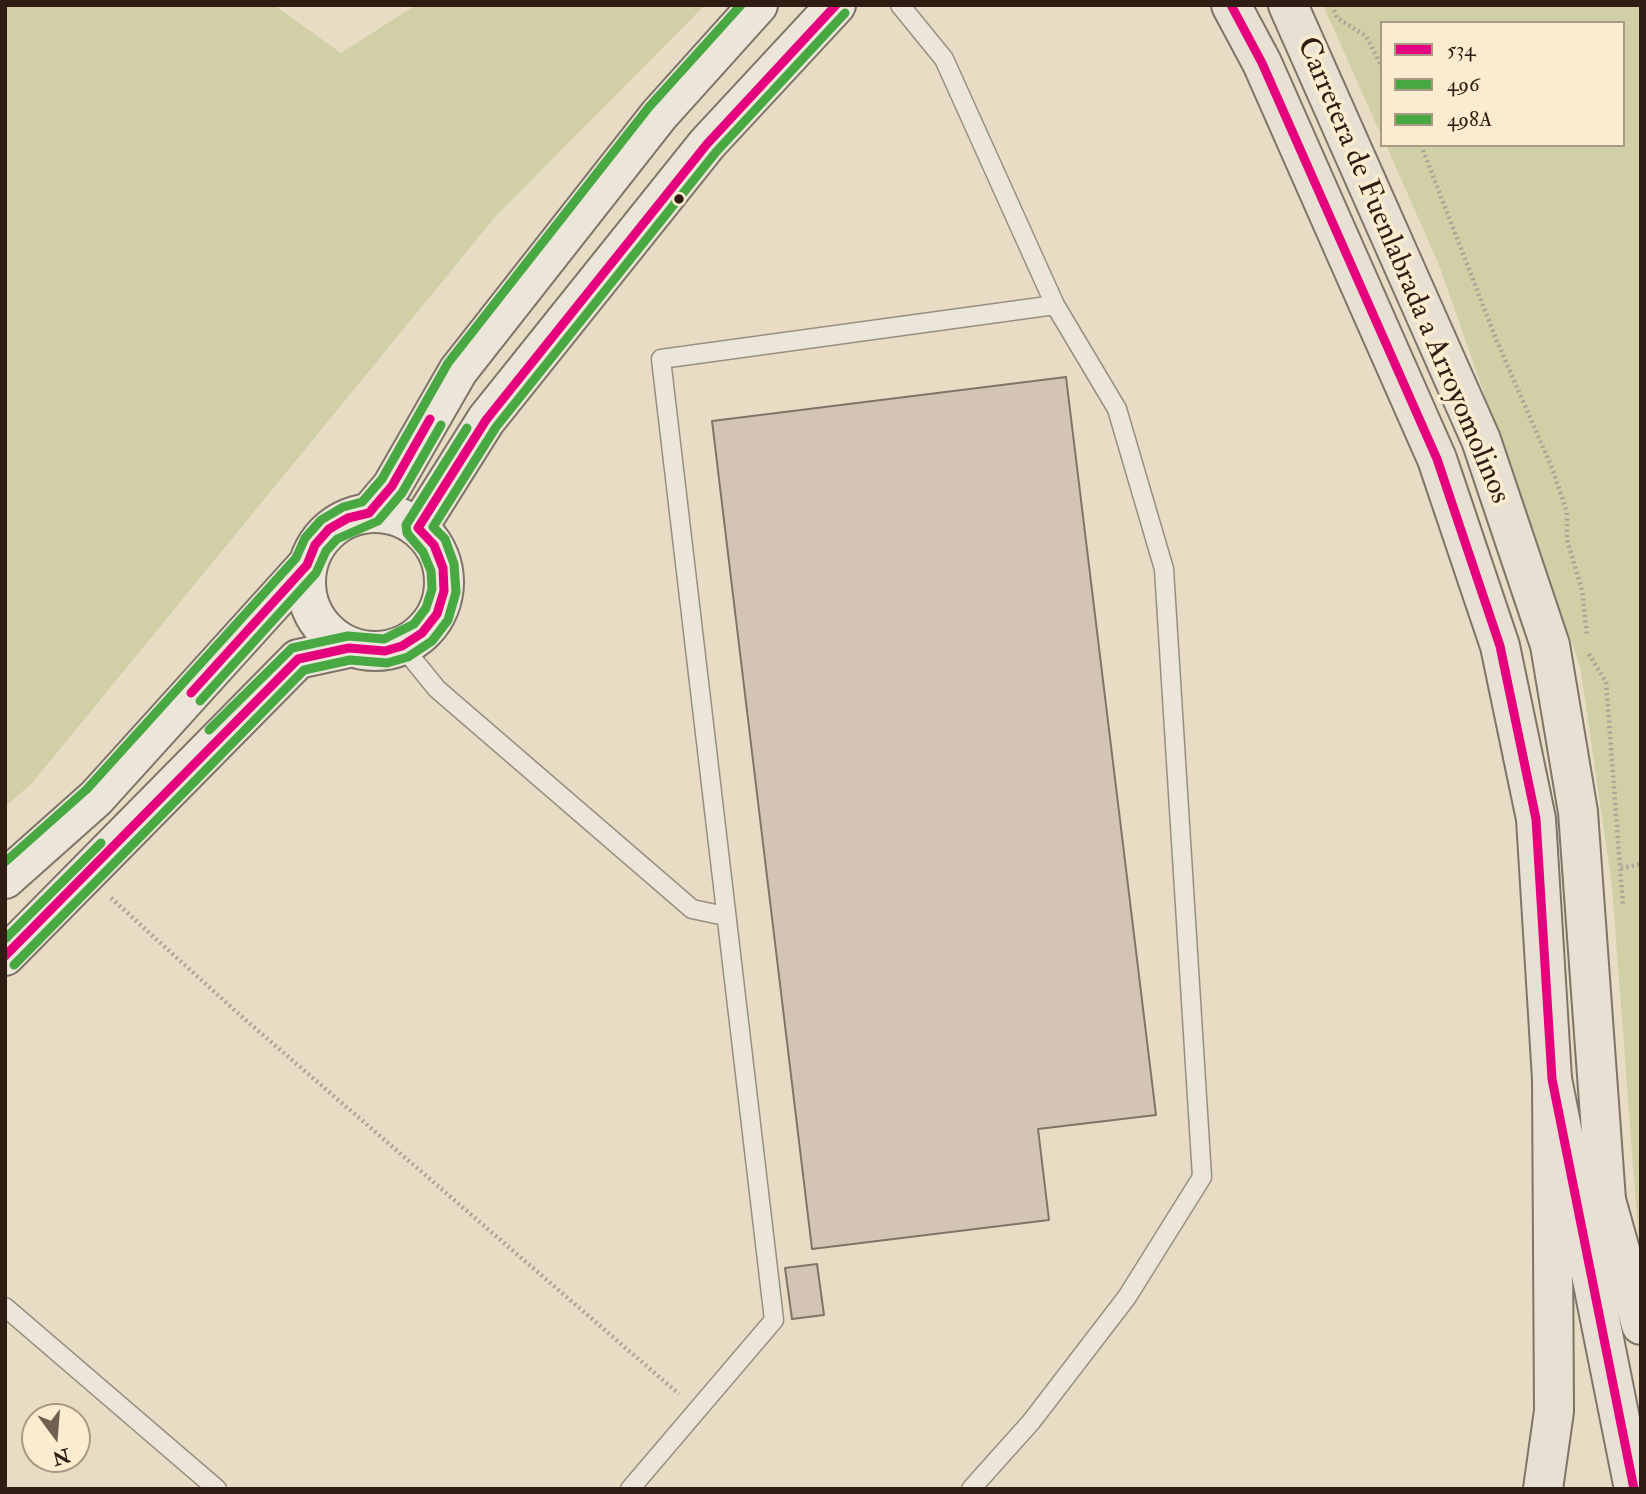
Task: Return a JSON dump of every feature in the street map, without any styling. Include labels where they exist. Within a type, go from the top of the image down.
[{"type":"main road","name":"Carretera de Fuenlabrada a Arroyomolinos","points":[[1231,5],[1262,63],[1437,458],[1500,646],[1536,819],[1552,1079]]},
{"type":"main road","name":"Carretera de Fuenlabrada a Arroyomolinos","points":[[1288,5],[1481,440],[1550,645],[1578,812],[1606,1200]]},
{"type":"main road","points":[[1552,1079],[1596,1311],[1634,1489]]},
{"type":"main road","points":[[1543,1489],[1554,1411],[1552,1079]]},
{"type":"main road","points":[[1596,1311],[1606,1200]]},
{"type":"main road","points":[[1606,1200],[1641,1325]]},
{"type":"street","points":[[369,513],[392,486],[458,371],[659,115],[758,5]]},
{"type":"street","points":[[418,527],[486,420],[699,154],[836,5]]},
{"type":"street","points":[[5,956],[87,876],[298,659],[349,648],[385,652],[422,634],[437,614],[444,592],[443,568],[434,545],[418,527],[403,518],[369,513],[348,518],[330,529],[315,545],[307,565],[304,585],[308,605],[317,623],[332,638],[349,648]]},
{"type":"street","points":[[5,879],[96,798],[307,565]]},
{"type":"lane","points":[[900,5],[944,59],[1055,305],[1116,409],[1164,569],[1202,1177],[1127,1297],[1031,1422],[971,1489]]},
{"type":"lane","points":[[630,1489],[774,1320],[661,359],[1055,305]]},
{"type":"lane","points":[[402,646],[437,690],[692,909],[725,916]]},
{"type":"lane","points":[[5,1307],[217,1489]]},
{"type":"path","points":[[1332,5],[1337,18],[1366,36],[1380,63]]},
{"type":"path","points":[[1422,147],[1567,512],[1567,540],[1582,590],[1589,655],[1606,682],[1621,868]]},
{"type":"path","points":[[87,876],[260,1033],[697,1409]]},
{"type":"green space","points":[[5,5],[274,5],[341,53],[416,5],[705,5],[495,217],[33,782],[5,807]]},
{"type":"green space","points":[[1323,5],[1641,5],[1641,1272],[1612,886],[1580,666],[1439,265],[1387,147],[1625,147],[1625,21],[1380,21],[1380,133]]},
{"type":"building","points":[[1066,377],[1156,1115],[1038,1129],[1049,1220],[812,1249],[712,421]]},
{"type":"building","points":[[817,1264],[824,1315],[792,1319],[785,1268]]},
{"type":"transit line","name":"498A","points":[[5,862],[87,789],[296,558],[305,538],[321,520],[343,507],[362,502],[382,479],[448,363],[649,107],[741,5]]},
{"type":"transit line","name":"534","points":[[5,956],[298,659],[349,648],[385,651],[402,646],[422,633],[437,614],[444,591],[443,568],[434,545],[418,528],[486,420],[707,144],[836,5]]},
{"type":"transit line","name":"534","points":[[1231,5],[1262,63],[1437,459],[1500,646],[1536,819],[1552,1079],[1634,1489]]},
{"type":"transit line","name":"496","points":[[14,965],[304,670],[350,660],[387,663],[408,657],[432,641],[448,620],[456,592],[454,564],[445,539],[433,527],[496,427],[716,152],[845,13]]},
{"type":"transit line","name":"534","points":[[191,693],[307,565],[315,545],[329,529],[348,518],[369,513],[392,486],[430,419]]},
{"type":"transit line","name":"496","points":[[200,701],[316,573],[326,551],[337,539],[378,521],[402,493],[441,425]]},
{"type":"transit line","name":"498A","points":[[209,730],[292,648],[348,636],[384,639],[414,624],[426,608],[432,589],[431,571],[423,552],[407,533],[406,525],[467,428]]},
{"type":"transit line","name":"498A","points":[[5,939],[101,843]]}]
